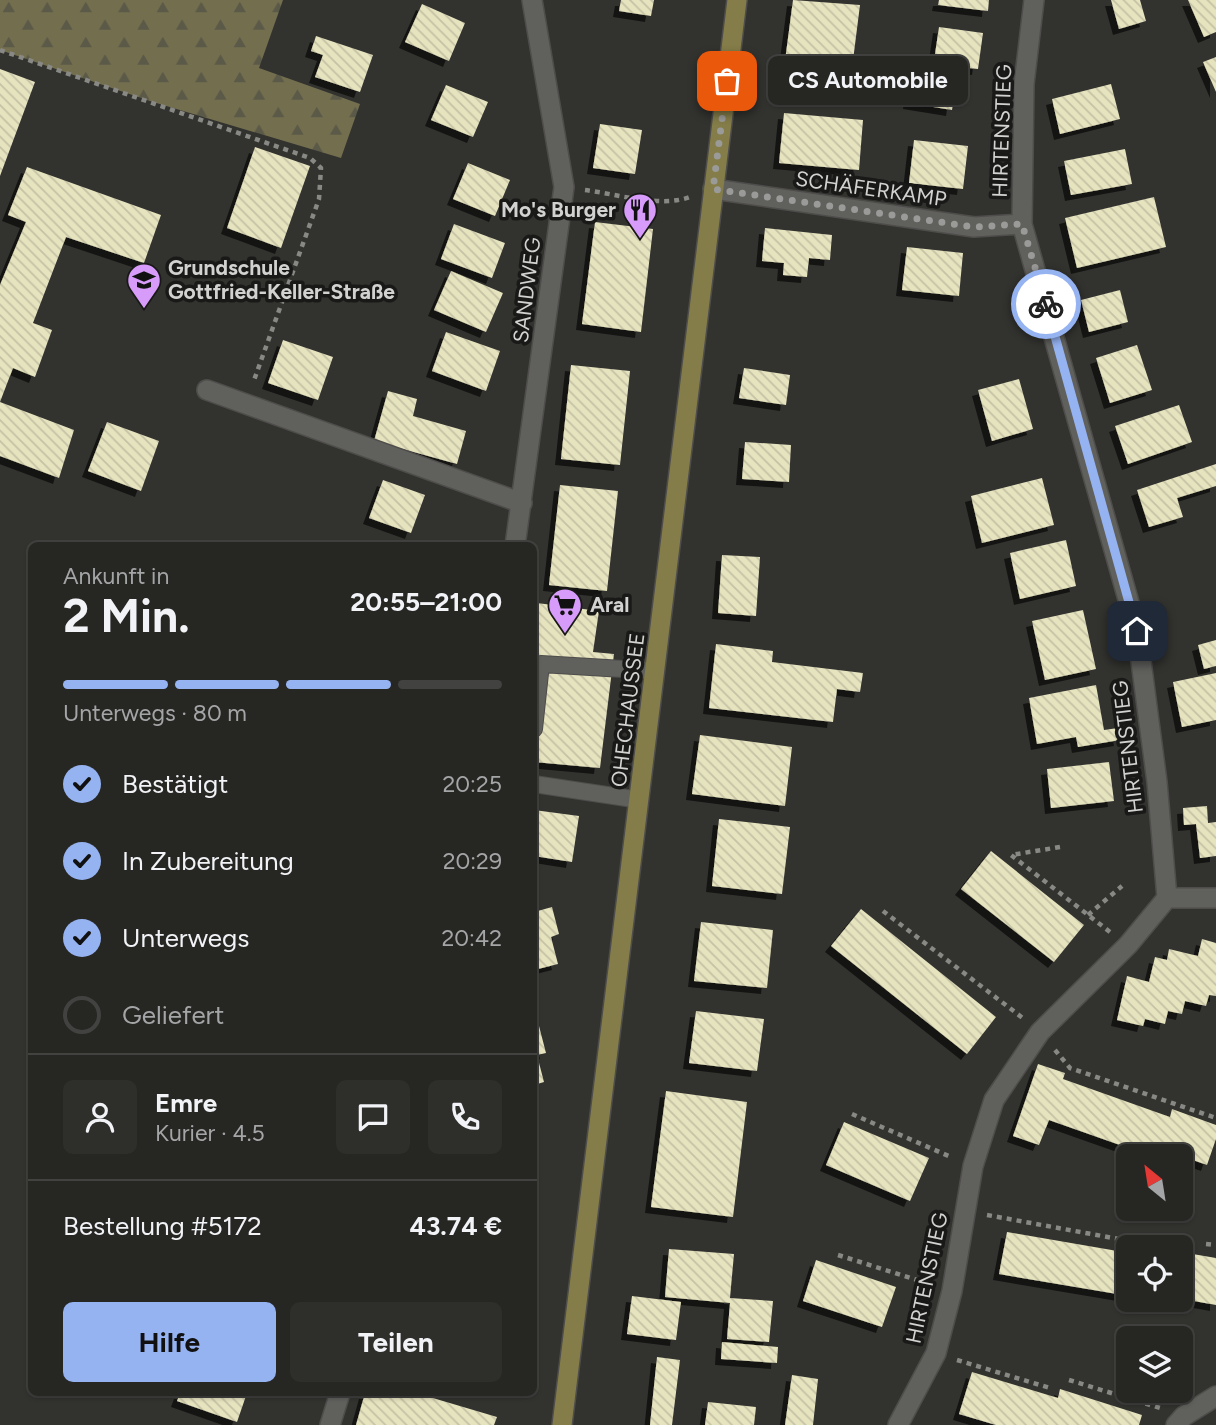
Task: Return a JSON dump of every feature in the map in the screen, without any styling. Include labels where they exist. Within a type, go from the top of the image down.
[{"type":"main road","name":"OHECHAUSSEE","points":[[562,1425],[737,0]]},
{"type":"street","name":"SANDWEG","points":[[516,542],[564,187],[531,0]]},
{"type":"street","name":"HIRTENSTIEG","points":[[898,1425],[936,1353],[952,1291],[973,1166],[994,1100],[1040,1032],[1128,945],[1167,898],[1157,782],[1137,631],[1022,224],[1024,83],[1034,0]]},
{"type":"street","name":"SCHÄFERKAMP","points":[[713,189],[974,227],[1022,224]]},
{"type":"street","points":[[207,390],[522,503]]},
{"type":"street","points":[[1167,898],[1216,898]]},
{"type":"street","points":[[330,1425],[339,1396]]},
{"type":"street","points":[[1180,1420],[1216,1396]]},
{"type":"lane","points":[[537,701],[541,664],[656,671]]},
{"type":"lane","points":[[537,784],[640,800]]},
{"type":"path","points":[[0,50],[310,158],[321,168],[319,199],[245,404]]},
{"type":"path","points":[[564,187],[680,201]]},
{"type":"path","points":[[1060,847],[1011,855],[1128,945]]},
{"type":"path","points":[[1088,915],[1122,886]]},
{"type":"path","points":[[852,1114],[973,1166]]},
{"type":"path","points":[[965,1212],[1116,1239]]},
{"type":"path","points":[[1206,1244],[1216,1245]]},
{"type":"path","points":[[838,1255],[952,1291]]},
{"type":"path","points":[[936,1353],[1050,1388]]},
{"type":"path","points":[[1069,1380],[1180,1420]]},
{"type":"green space","points":[[0,0],[283,0],[259,68],[360,104],[341,158],[153,102],[0,50]]},
{"type":"building","points":[[621,0],[654,0],[651,16],[619,11]]},
{"type":"building","points":[[793,0],[860,5],[849,92],[782,84]]},
{"type":"building","points":[[939,0],[989,0],[988,11],[938,5]]},
{"type":"building","points":[[1111,0],[1140,0],[1146,21],[1119,29]]},
{"type":"building","points":[[1188,0],[1216,0],[1216,32],[1204,37]]},
{"type":"building","points":[[422,4],[465,23],[449,61],[405,42]]},
{"type":"building","points":[[939,27],[983,33],[978,69],[959,67],[952,110],[909,103],[916,58],[934,61]]},
{"type":"building","points":[[316,36],[373,55],[360,92],[315,77],[323,55],[311,51]]},
{"type":"building","points":[[1216,57],[1216,92],[1203,62]]},
{"type":"building","points":[[0,69],[35,82],[0,176]]},
{"type":"building","points":[[1111,84],[1120,119],[1060,134],[1052,99]]},
{"type":"building","points":[[446,85],[488,102],[473,137],[431,120]]},
{"type":"building","points":[[784,113],[863,120],[859,170],[779,163]]},
{"type":"building","points":[[600,124],[642,130],[635,174],[593,168]]},
{"type":"building","points":[[914,140],[968,146],[963,189],[909,183]]},
{"type":"building","points":[[255,147],[310,166],[281,248],[227,228]]},
{"type":"building","points":[[1125,149],[1132,184],[1071,195],[1064,161]]},
{"type":"building","points":[[468,163],[510,180],[495,216],[453,199]]},
{"type":"building","points":[[27,167],[161,215],[144,263],[66,237],[33,323],[52,330],[35,377],[13,368],[0,402],[0,285],[26,222],[8,215]]},
{"type":"building","points":[[1154,197],[1166,247],[1077,268],[1065,218]]},
{"type":"building","points":[[595,222],[653,229],[641,332],[582,324]]},
{"type":"building","points":[[454,224],[505,243],[492,278],[441,259]]},
{"type":"building","points":[[765,228],[832,235],[830,260],[809,258],[807,277],[783,275],[784,263],[762,261]]},
{"type":"building","points":[[907,247],[963,253],[959,296],[902,290]]},
{"type":"building","points":[[451,271],[503,293],[486,332],[434,310]]},
{"type":"building","points":[[1120,290],[1128,322],[1089,332],[1081,300]]},
{"type":"building","points":[[446,332],[500,351],[486,391],[432,371]]},
{"type":"building","points":[[283,340],[333,357],[318,400],[268,383]]},
{"type":"building","points":[[1137,345],[1152,390],[1110,403],[1096,358]]},
{"type":"building","points":[[571,365],[630,371],[620,465],[561,459]]},
{"type":"building","points":[[744,368],[790,375],[786,405],[739,398]]},
{"type":"building","points":[[1019,379],[1033,429],[992,441],[978,390]]},
{"type":"building","points":[[388,391],[417,399],[413,416],[466,431],[457,464],[374,441]]},
{"type":"building","points":[[0,402],[74,430],[59,478],[0,456]]},
{"type":"building","points":[[1179,405],[1192,442],[1128,464],[1115,426]]},
{"type":"building","points":[[107,422],[159,441],[141,491],[88,471]]},
{"type":"building","points":[[745,442],[791,445],[789,482],[742,479]]},
{"type":"building","points":[[1216,464],[1216,486],[1177,498],[1183,517],[1149,527],[1137,490]]},
{"type":"building","points":[[1042,478],[1054,525],[982,543],[971,496]]},
{"type":"building","points":[[383,480],[425,495],[411,533],[369,518]]},
{"type":"building","points":[[560,485],[618,491],[607,591],[549,585]]},
{"type":"building","points":[[1066,540],[1076,586],[1020,599],[1010,553]]},
{"type":"building","points":[[722,555],[760,557],[756,616],[718,613]]},
{"type":"building","points":[[537,603],[599,611],[593,652],[614,654],[600,768],[537,762]]},
{"type":"building","points":[[1083,610],[1096,669],[1045,680],[1032,621]]},
{"type":"building","points":[[1216,640],[1216,666],[1204,669],[1198,645]]},
{"type":"building","points":[[716,644],[773,651],[772,662],[863,673],[860,692],[837,689],[833,722],[709,708]]},
{"type":"building","points":[[1216,673],[1216,720],[1182,727],[1173,682]]},
{"type":"building","points":[[1096,685],[1104,730],[1118,728],[1120,740],[1078,747],[1076,737],[1037,744],[1029,698]]},
{"type":"building","points":[[700,735],[792,747],[785,806],[692,794]]},
{"type":"building","points":[[1109,762],[1114,801],[1051,808],[1047,769]]},
{"type":"building","points":[[1207,806],[1208,823],[1216,822],[1216,856],[1200,858],[1196,824],[1184,825],[1183,808]]},
{"type":"building","points":[[537,810],[579,816],[572,862],[537,856]]},
{"type":"building","points":[[719,819],[790,827],[782,894],[712,886]]},
{"type":"building","points":[[991,851],[1084,925],[1054,962],[961,889]]},
{"type":"building","points":[[552,907],[559,934],[551,937],[558,964],[537,969],[537,911]]},
{"type":"building","points":[[861,909],[996,1017],[967,1054],[831,946]]},
{"type":"building","points":[[701,922],[773,930],[767,988],[694,981]]},
{"type":"building","points":[[1202,939],[1216,943],[1216,996],[1209,995],[1206,1006],[1185,1001],[1182,1014],[1168,1011],[1165,1024],[1145,1019],[1143,1026],[1117,1020],[1127,976],[1149,982],[1155,957],[1167,960],[1169,949],[1198,956]]},
{"type":"building","points":[[696,1011],[764,1019],[757,1071],[689,1063]]},
{"type":"building","points":[[537,1026],[546,1053],[537,1055]]},
{"type":"building","points":[[537,1055],[544,1082],[537,1084]]},
{"type":"building","points":[[1038,1064],[1065,1073],[1063,1079],[1170,1117],[1172,1109],[1216,1125],[1216,1139],[1207,1165],[1194,1160],[1194,1144],[1117,1144],[1049,1120],[1039,1145],[1013,1136]]},
{"type":"building","points":[[666,1091],[747,1102],[733,1217],[651,1207]]},
{"type":"building","points":[[844,1122],[929,1158],[910,1201],[826,1165]]},
{"type":"building","points":[[1007,1232],[1116,1251],[1116,1294],[999,1274]]},
{"type":"building","points":[[669,1249],[734,1254],[730,1298],[773,1301],[769,1342],[727,1339],[730,1303],[665,1297]]},
{"type":"building","points":[[1193,1254],[1216,1258],[1216,1305],[1194,1301],[1194,1307]]},
{"type":"building","points":[[816,1260],[896,1287],[882,1327],[803,1301]]},
{"type":"building","points":[[632,1296],[681,1302],[676,1340],[627,1334]]},
{"type":"building","points":[[722,1342],[778,1347],[777,1363],[721,1359]]},
{"type":"building","points":[[657,1357],[680,1360],[672,1425],[650,1425]]},
{"type":"building","points":[[972,1372],[1058,1398],[1060,1389],[1142,1415],[1139,1425],[996,1425],[959,1414]]},
{"type":"building","points":[[792,1375],[818,1379],[813,1425],[785,1425]]},
{"type":"building","points":[[179,1396],[246,1396],[237,1422],[177,1401]]},
{"type":"building","points":[[364,1396],[426,1396],[497,1417],[494,1425],[356,1425]]},
{"type":"building","points":[[708,1402],[756,1407],[754,1425],[705,1425]]},
{"type":"way so far","points":[[727,81],[713,189],[974,227],[1022,224],[1046,304]]},
{"type":"place","name":"CS Automobile","points":[[727,81]]},
{"type":"place","name":"Mo's Burger","points":[[640,240]]},
{"type":"place","name":"Grundschule Gottfried-Keller-Straße","points":[[144,310]]},
{"type":"place","name":"Aral","points":[[565,635]]},
{"type":"route","points":[[1046,304],[1137,631]]}]
